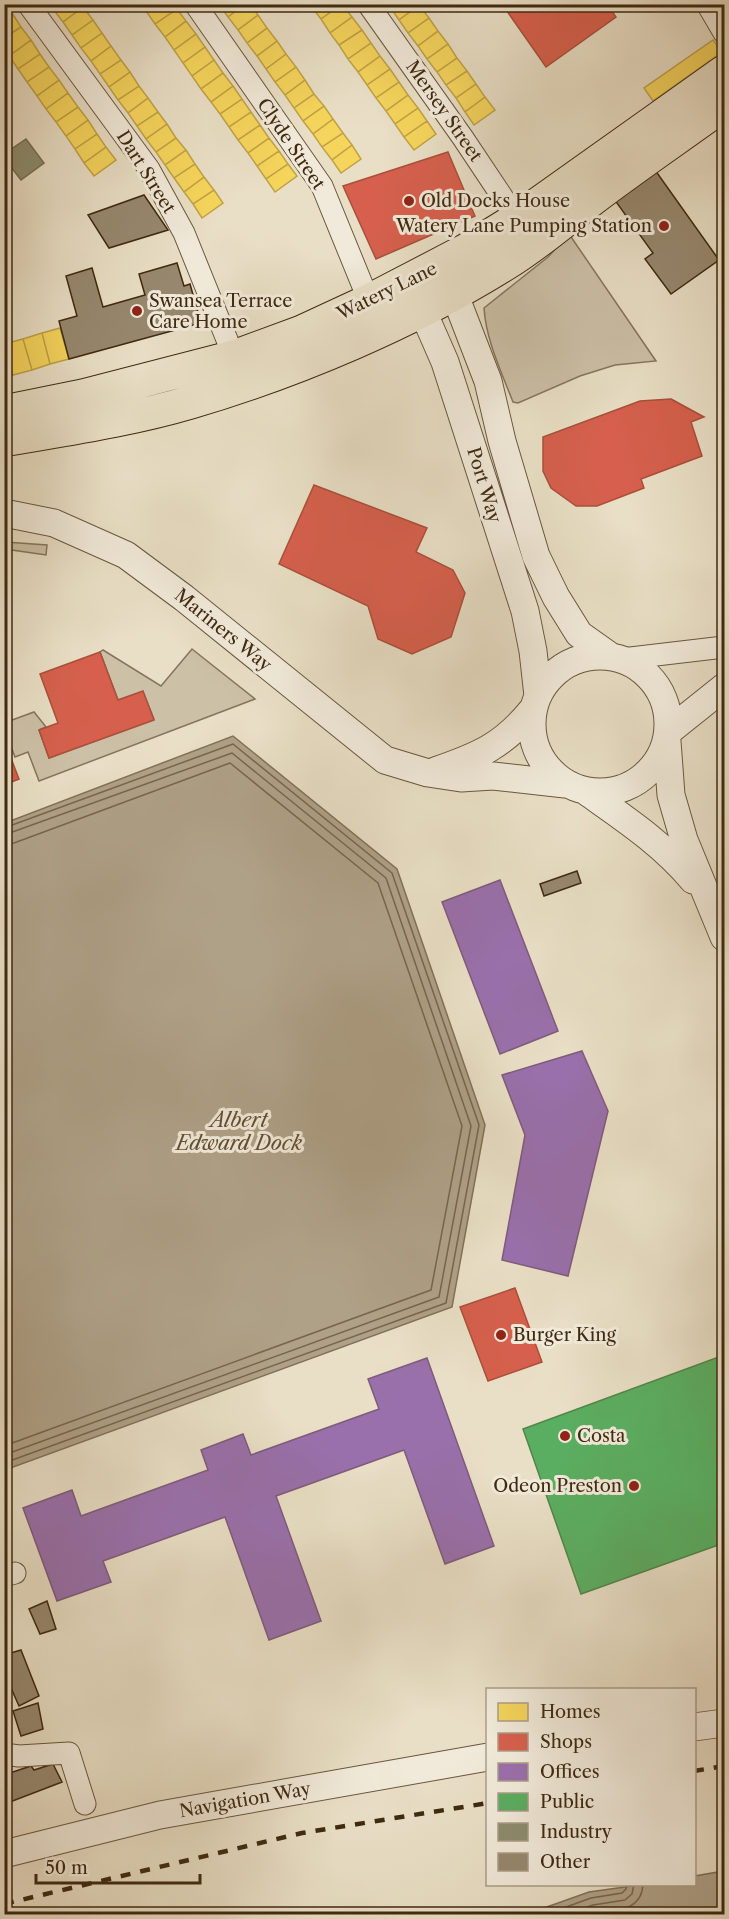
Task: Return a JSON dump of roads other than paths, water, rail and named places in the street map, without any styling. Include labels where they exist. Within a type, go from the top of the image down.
[{"type":"highway","name":"Watery Lane","points":[[447,279],[517,219],[724,72]]},
{"type":"highway","name":"Watery Lane","points":[[4,412],[83,396],[234,357],[302,332],[375,315],[447,279],[506,264],[724,105]]},
{"type":"highway","name":"Watery Lane","points":[[4,440],[122,419],[189,403],[255,382],[337,350],[375,315]]},
{"type":"street","name":"Dart Street","points":[[28,4],[149,169],[184,233],[234,357]]},
{"type":"street","name":"Clyde Street","points":[[195,4],[322,186],[375,315]]},
{"type":"street","name":"Mersey Street","points":[[368,4],[517,219]]},
{"type":"street","points":[[707,4],[724,33]]},
{"type":"street","name":"Port Way","points":[[447,279],[488,381],[502,441],[536,556],[556,597],[579,634],[616,658]]},
{"type":"street","name":"Port Way","points":[[416,295],[445,362],[525,611],[533,651],[536,703]]},
{"type":"street","name":"Mariners Way","points":[[4,513],[54,523],[126,555],[184,598],[385,760],[428,773],[461,778],[493,776],[576,788]]},
{"type":"street","points":[[428,773],[488,751],[517,729],[553,675],[568,663],[587,657],[616,658],[724,647]]},
{"type":"street","points":[[616,658],[632,663],[648,675],[660,690],[668,708],[671,795],[684,840],[724,937]]},
{"type":"street","points":[[576,788],[610,793],[633,785],[651,772],[663,753],[668,736],[724,687]]},
{"type":"street","points":[[536,703],[531,729],[536,749],[547,769],[645,833],[668,852],[709,900]]},
{"type":"street","points":[[696,1728],[724,1723]]},
{"type":"street","points":[[4,1754],[19,1756],[69,1753],[85,1804]]},
{"type":"street","name":"Navigation Way","points":[[4,1854],[160,1815],[486,1757]]},
{"type":"water","name":"Albert Edward Dock","points":[[233,736],[397,869],[485,1125],[452,1307],[5,1470],[5,823]]},
{"type":"water","points":[[724,1871],[724,1914],[527,1914],[589,1892],[632,1886],[696,1886],[696,1876]]},
{"type":"railway","points":[[696,1771],[724,1766]]},
{"type":"railway","points":[[4,1904],[302,1833],[486,1803]]},
{"type":"place","name":"Old Docks House","points":[[409,201]]},
{"type":"place","name":"Watery Lane Pumping Station","points":[[664,226]]},
{"type":"place","name":"Swansea Terrace Care Home","points":[[137,311]]},
{"type":"place","name":"Burger King","points":[[501,1335]]},
{"type":"place","name":"Costa","points":[[565,1436]]},
{"type":"place","name":"Odeon Preston","points":[[634,1486]]}]
